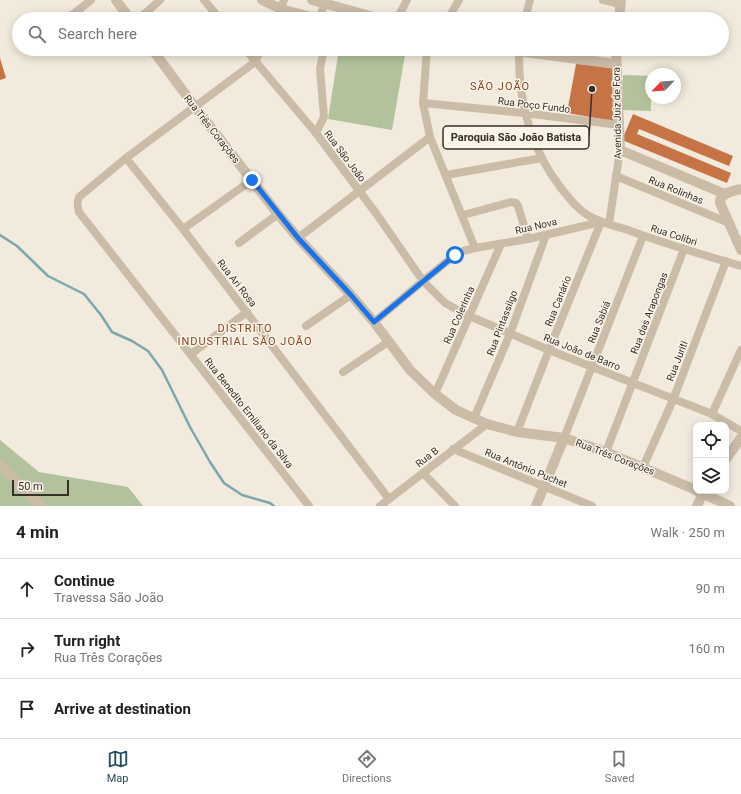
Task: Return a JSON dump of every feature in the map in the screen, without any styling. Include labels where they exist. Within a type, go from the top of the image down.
[{"type":"street","points":[[76,12],[91,0]]},
{"type":"street","points":[[116,0],[125,12]]},
{"type":"street","points":[[147,12],[160,0]]},
{"type":"street","points":[[204,0],[214,12]]},
{"type":"street","points":[[262,0],[282,4],[302,12]]},
{"type":"street","points":[[312,0],[325,2],[358,12]]},
{"type":"street","points":[[401,12],[407,0]]},
{"type":"street","points":[[452,12],[459,0]]},
{"type":"street","points":[[527,12],[530,0]]},
{"type":"street","points":[[603,0],[620,2],[619,12]]},
{"type":"street","points":[[321,12],[325,2]]},
{"type":"street","name":"Rua Três Corações","points":[[157,56],[194,107],[278,214],[374,322],[410,370],[435,394],[456,410],[486,424],[517,432],[564,438],[606,452],[693,488]]},
{"type":"street","name":"Rua São João","points":[[250,56],[316,133],[424,280]]},
{"type":"street","points":[[126,158],[255,62],[258,56]]},
{"type":"street","points":[[316,133],[324,118],[320,69],[323,56]]},
{"type":"street","points":[[426,56],[423,103],[430,137],[475,248]]},
{"type":"street","name":"Rua Colibri","points":[[519,56],[520,85],[524,113],[530,132],[553,177],[571,200],[588,215],[605,223],[741,266]]},
{"type":"street","points":[[561,56],[616,64]]},
{"type":"street","name":"Avenida Juiz de Fora","points":[[605,223],[616,176],[620,150],[616,56]]},
{"type":"street","name":"Rua Poço Fundo","points":[[423,103],[524,113],[619,125]]},
{"type":"street","points":[[298,238],[430,137]]},
{"type":"street","points":[[620,150],[725,194]]},
{"type":"street","name":"Rua Benedito Emiliano da Silva","points":[[126,158],[79,197],[77,202],[79,212],[309,506]]},
{"type":"street","name":"Rua Ari Rosa","points":[[126,158],[183,229],[389,499]]},
{"type":"street","points":[[446,175],[542,158]]},
{"type":"street","name":"Rua Rolinhas","points":[[616,176],[728,223]]},
{"type":"street","points":[[183,229],[252,180]]},
{"type":"street","points":[[741,188],[725,194],[721,197],[720,203],[741,250]]},
{"type":"street","points":[[463,216],[514,202],[518,206],[528,239]]},
{"type":"street","points":[[239,243],[278,214]]},
{"type":"street","name":"Rua Nova","points":[[374,322],[455,255],[463,251],[605,223]]},
{"type":"street","name":"Rua Canário","points":[[517,432],[549,350],[605,223]]},
{"type":"street","name":"Rua Pintassilgo","points":[[474,418],[510,334],[546,235]]},
{"type":"street","name":"Rua Sabiá","points":[[564,438],[644,236]]},
{"type":"street","name":"Rua Colerinha","points":[[435,394],[500,244]]},
{"type":"street","name":"Rua das Arapongas","points":[[606,452],[684,249]]},
{"type":"street","name":"Rua Juriti","points":[[643,467],[673,400],[726,261]]},
{"type":"street","name":"Rua João de Barro","points":[[424,280],[445,303],[469,316],[591,368],[712,414],[741,431]]},
{"type":"street","points":[[306,326],[351,295]]},
{"type":"street","points":[[191,354],[247,312]]},
{"type":"street","points":[[343,372],[388,342]]},
{"type":"street","points":[[712,414],[741,350]]},
{"type":"street","name":"Rua B","points":[[380,506],[486,424]]},
{"type":"street","points":[[536,506],[564,438]]},
{"type":"street","points":[[727,458],[741,438]]},
{"type":"street","name":"Rua Antônio Puchet","points":[[453,449],[592,506]]},
{"type":"street","points":[[0,464],[42,506]]},
{"type":"street","points":[[423,473],[455,505]]},
{"type":"street","points":[[697,506],[699,494]]},
{"type":"street","name":"Rua Três Corações","points":[[706,494],[730,506]]},
{"type":"green space","points":[[338,56],[405,56],[392,130],[328,119]]},
{"type":"green space","points":[[623,75],[645,76],[645,104],[651,104],[651,111],[622,110]]},
{"type":"green space","points":[[0,440],[39,472],[128,487],[143,506],[0,506]]},
{"type":"building","points":[[0,58],[6,78],[0,80]]},
{"type":"building","points":[[576,64],[612,66],[613,121],[567,113]]},
{"type":"building","points":[[633,114],[733,156],[729,166],[639,129],[637,134],[731,173],[727,183],[622,140]]},
{"type":"waterway","points":[[0,235],[17,246],[48,276],[84,294],[101,315],[112,332],[132,341],[148,351],[162,370],[190,427],[224,483],[242,495],[270,503],[274,506]]},
{"type":"place","name":"Paroquia São João Batista","points":[[592,89]]},
{"type":"district","name":"SÃO JOÃO","points":[[500,86]]},
{"type":"district","name":"DISTRITO INDUSTRIAL SÃO JOÃO","points":[[245,334]]},
{"type":"route","points":[[252,180],[298,238],[374,322],[455,255]]}]
